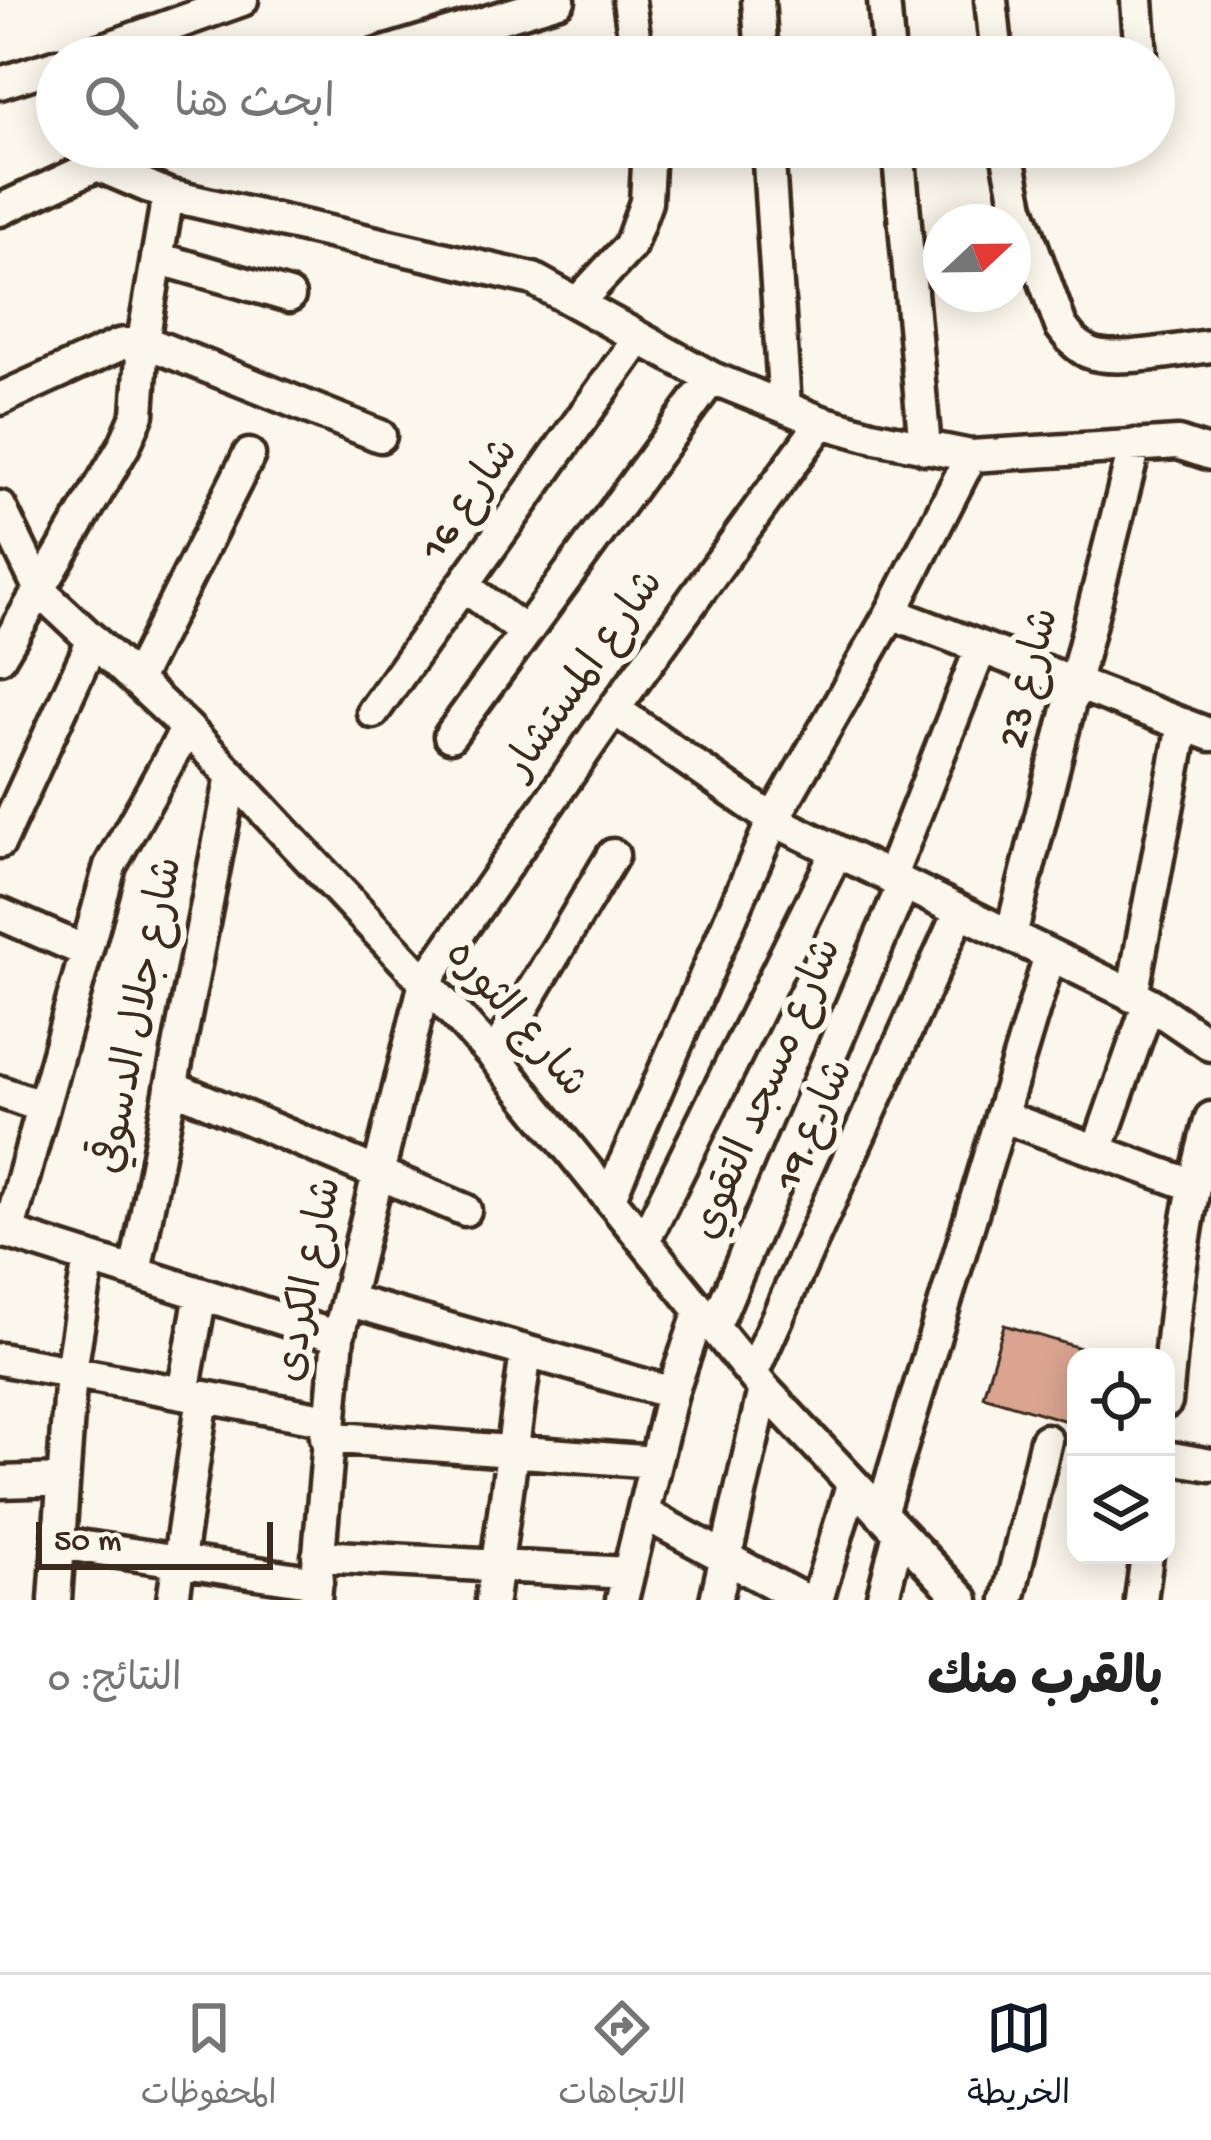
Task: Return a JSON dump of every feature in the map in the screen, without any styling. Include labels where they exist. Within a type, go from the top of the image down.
[{"type":"street","points":[[141,36],[242,0]]},
{"type":"street","points":[[440,36],[560,0]]},
{"type":"street","points":[[629,0],[634,36]]},
{"type":"street","points":[[758,0],[761,36]]},
{"type":"street","points":[[884,0],[887,36]]},
{"type":"street","points":[[991,0],[995,36]]},
{"type":"street","points":[[1137,0],[1140,36]]},
{"type":"street","points":[[0,83],[36,72]]},
{"type":"street","points":[[0,210],[87,168]]},
{"type":"street","points":[[104,168],[168,195],[533,279],[712,378],[822,422],[971,456],[1178,443],[1211,454]]},
{"type":"street","points":[[577,304],[630,246],[646,202],[648,168]]},
{"type":"street","points":[[769,168],[785,407]]},
{"type":"street","points":[[900,168],[926,448]]},
{"type":"street","points":[[1010,168],[1018,207],[1061,326],[1072,340],[1102,356],[1211,346]]},
{"type":"street","points":[[0,657],[124,446],[138,414],[143,340],[168,195]]},
{"type":"street","points":[[157,258],[289,296]]},
{"type":"street","name":"شارع 16","points":[[373,712],[639,338]]},
{"type":"street","points":[[0,399],[119,345],[143,340],[380,436]]},
{"type":"street","points":[[450,736],[712,378]]},
{"type":"street","name":"شارع المستشار","points":[[425,982],[614,709],[822,422]]},
{"type":"street","name":"شارع 23","points":[[1011,935],[1135,445]]},
{"type":"street","points":[[136,680],[249,454]]},
{"type":"street","points":[[610,1197],[773,820],[890,614],[971,456]]},
{"type":"street","name":"شارع الثوره","points":[[0,507],[41,592],[188,728],[494,1056],[758,1381],[962,1600]]},
{"type":"street","points":[[463,585],[525,632]]},
{"type":"street","points":[[890,614],[1197,729],[1140,999],[1097,1151]]},
{"type":"street","points":[[0,842],[94,640]]},
{"type":"street","name":"شارع مسجد التقوي","points":[[625,1586],[672,1394],[897,881],[981,648]]},
{"type":"street","points":[[614,709],[773,820],[1140,999],[1211,1045]]},
{"type":"street","points":[[188,728],[110,866],[4,1232],[338,1337]]},
{"type":"street","name":"شارع جلال الدسوقي","points":[[134,1273],[232,775]]},
{"type":"street","points":[[644,1240],[836,853]]},
{"type":"street","points":[[494,1056],[613,855]]},
{"type":"street","name":"شارع 19","points":[[716,1600],[758,1381],[958,913]]},
{"type":"street","points":[[0,914],[85,951]]},
{"type":"street","points":[[882,1600],[890,1524],[1050,955]]},
{"type":"street","name":"شارع الكردى","points":[[317,1579],[338,1337],[425,982]]},
{"type":"street","points":[[171,1086],[465,1210]]},
{"type":"street","points":[[0,1092],[43,1107]]},
{"type":"street","points":[[1001,1117],[1192,1185]]},
{"type":"street","points":[[1171,1348],[1180,1250],[1211,1118]]},
{"type":"street","points":[[55,1600],[71,1371],[89,1258]]},
{"type":"street","points":[[173,1600],[201,1294]]},
{"type":"street","points":[[347,1300],[672,1394]]},
{"type":"street","points":[[492,1600],[526,1352]]},
{"type":"street","points":[[0,1359],[193,1395],[327,1428],[512,1453],[655,1462]]},
{"type":"street","points":[[1008,1600],[1046,1440]]},
{"type":"street","points":[[1175,1458],[1211,1465]]},
{"type":"street","points":[[0,1482],[62,1480]]},
{"type":"street","points":[[817,1600],[853,1485]]},
{"type":"street","points":[[643,1513],[804,1600]]},
{"type":"street","points":[[58,1543],[317,1579],[496,1566],[625,1586]]},
{"type":"street","points":[[1141,1600],[1146,1564]]},
{"type":"building","points":[[1004,1325],[1080,1348],[1067,1348],[1067,1421],[983,1396]]}]
